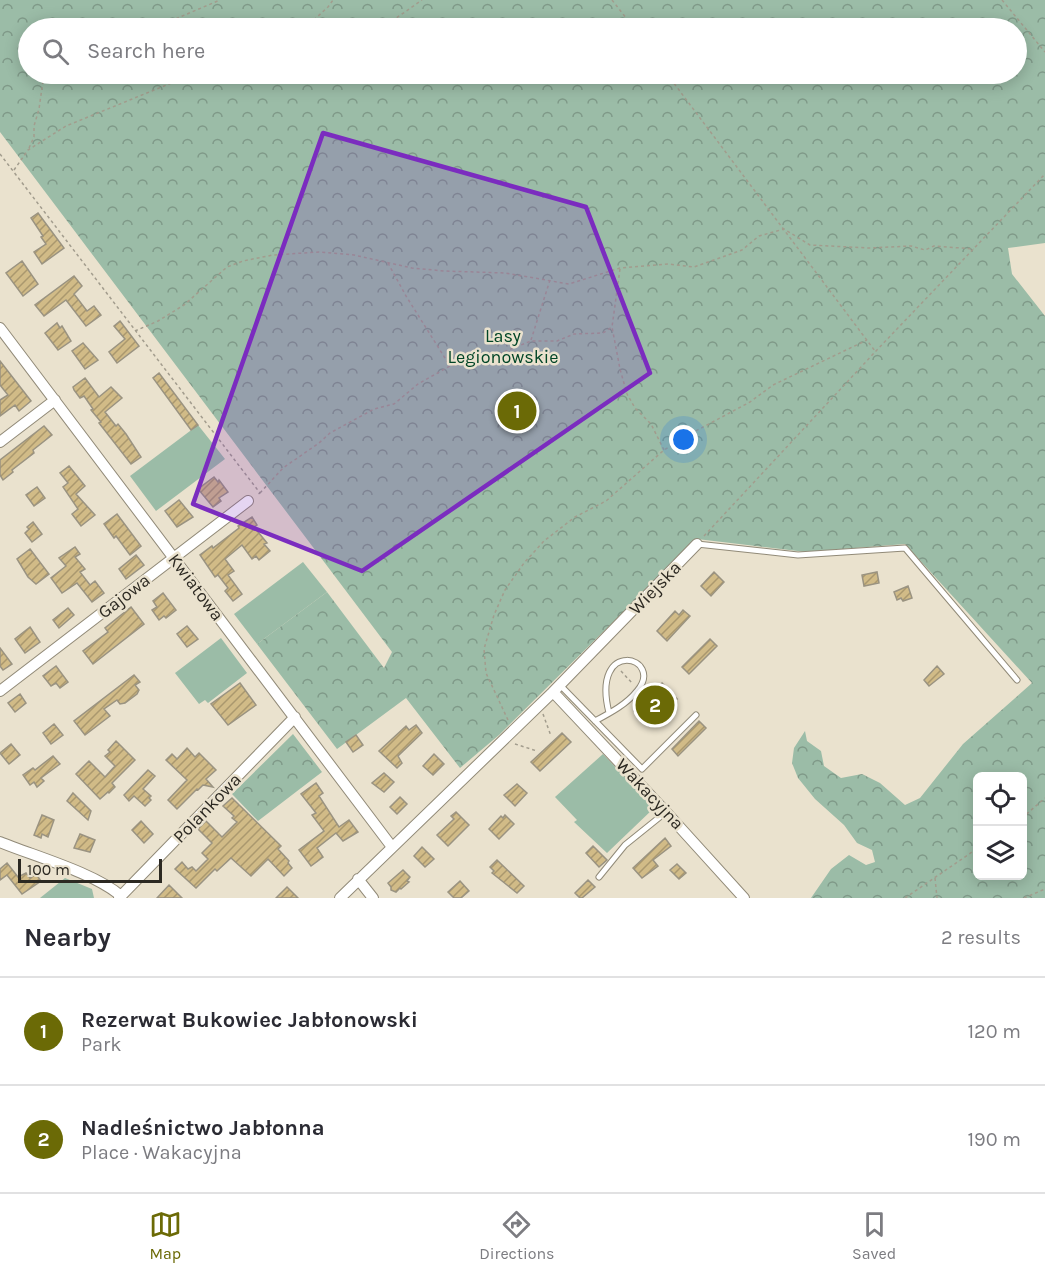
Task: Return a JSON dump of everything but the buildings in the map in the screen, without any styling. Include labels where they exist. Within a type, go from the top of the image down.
[{"type":"street","name":"Kwiatowa","points":[[0,328],[296,717],[321,745],[392,847]]},
{"type":"street","points":[[0,442],[55,400]]},
{"type":"street","name":"Gajowa","points":[[0,691],[248,501]]},
{"type":"street","name":"Wiejska","points":[[340,898],[540,705],[697,544]]},
{"type":"street","name":"Wakacyjna","points":[[556,688],[744,898]]},
{"type":"street","name":"Polankowa","points":[[120,897],[296,717]]},
{"type":"street","points":[[0,842],[112,888],[120,897]]},
{"type":"street","points":[[358,879],[373,898]]},
{"type":"lane","points":[[697,544],[798,555],[905,548],[1017,680]]},
{"type":"lane","points":[[596,721],[609,713],[627,701],[639,690],[643,681],[643,670],[639,664],[630,660],[621,660],[610,670],[606,689],[609,713]]},
{"type":"lane","points":[[556,688],[596,721],[642,769],[696,715]]},
{"type":"lane","points":[[599,877],[625,845],[666,812]]},
{"type":"path","points":[[177,18],[219,0]]},
{"type":"path","points":[[316,18],[333,0]]},
{"type":"path","points":[[396,18],[422,0]]},
{"type":"path","points":[[612,0],[626,18]]},
{"type":"path","points":[[1002,0],[1017,18]]},
{"type":"path","points":[[1027,30],[1045,52]]},
{"type":"path","points":[[14,171],[34,137],[43,84]]},
{"type":"path","points":[[28,150],[66,126],[168,84]]},
{"type":"path","points":[[674,84],[875,352]]},
{"type":"path","points":[[0,153],[260,493]]},
{"type":"path","points":[[697,544],[875,352],[1045,174]]},
{"type":"path","points":[[135,331],[158,321],[184,305],[227,267],[273,255],[319,252],[354,255],[444,271],[505,273],[569,284],[620,268],[668,264],[694,267],[742,250],[759,236],[784,230],[810,245],[869,248],[911,246],[926,250],[934,246],[974,249]]},
{"type":"path","points":[[388,262],[406,296],[450,366]]},
{"type":"path","points":[[620,268],[612,327],[627,394],[635,408],[651,424],[664,450]]},
{"type":"path","points":[[531,341],[549,280]]},
{"type":"path","points":[[248,501],[260,493],[283,468],[330,433],[374,409],[394,404],[418,384],[450,366],[486,358],[531,341],[557,341],[574,334],[603,333],[612,327]]},
{"type":"path","points":[[513,730],[486,673],[484,649],[494,615],[505,590],[524,563],[544,542],[575,517],[606,501],[664,450],[718,417],[750,402],[773,385],[867,340]]},
{"type":"path","points":[[614,664],[639,690]]},
{"type":"path","points":[[540,705],[551,736]]},
{"type":"path","points":[[502,740],[537,751]]},
{"type":"path","points":[[1027,814],[1045,798]]},
{"type":"path","points":[[906,898],[973,851]]},
{"type":"path","points":[[935,877],[937,898]]},
{"type":"path","points":[[1024,898],[1045,889]]},
{"type":"highlighted area","points":[[323,133],[586,207],[650,373],[362,571],[193,504]]},
{"type":"green space","name":"Lasy Legionowskie","points":[[0,0],[1045,0],[1045,243],[1008,248],[1012,274],[1045,316],[1045,898],[811,898],[831,869],[849,855],[866,865],[875,862],[872,850],[857,843],[844,825],[815,799],[798,778],[792,763],[794,748],[805,731],[807,741],[821,751],[824,766],[841,778],[862,774],[880,783],[905,805],[920,798],[963,744],[1032,683],[905,544],[806,552],[697,539],[499,735],[460,768],[406,698],[337,749],[257,644],[327,592],[384,668],[392,652],[0,132]]},
{"type":"green space","points":[[198,425],[225,459],[156,511],[130,476]]},
{"type":"green space","points":[[303,562],[327,592],[257,644],[234,614]]},
{"type":"green space","points":[[221,638],[247,673],[208,703],[205,700],[199,704],[175,673]]},
{"type":"green space","points":[[293,734],[322,772],[258,821],[232,794]]},
{"type":"green space","points":[[603,754],[654,808],[607,853],[574,822],[577,820],[555,797]]},
{"type":"green space","points":[[65,878],[92,889],[94,898],[40,898]]},
{"type":"place","name":"Rezerwat Bukowiec Jabłonowski","points":[[517,411]]},
{"type":"place","name":"Nadleśnictwo Jabłonna","points":[[655,705]]}]
